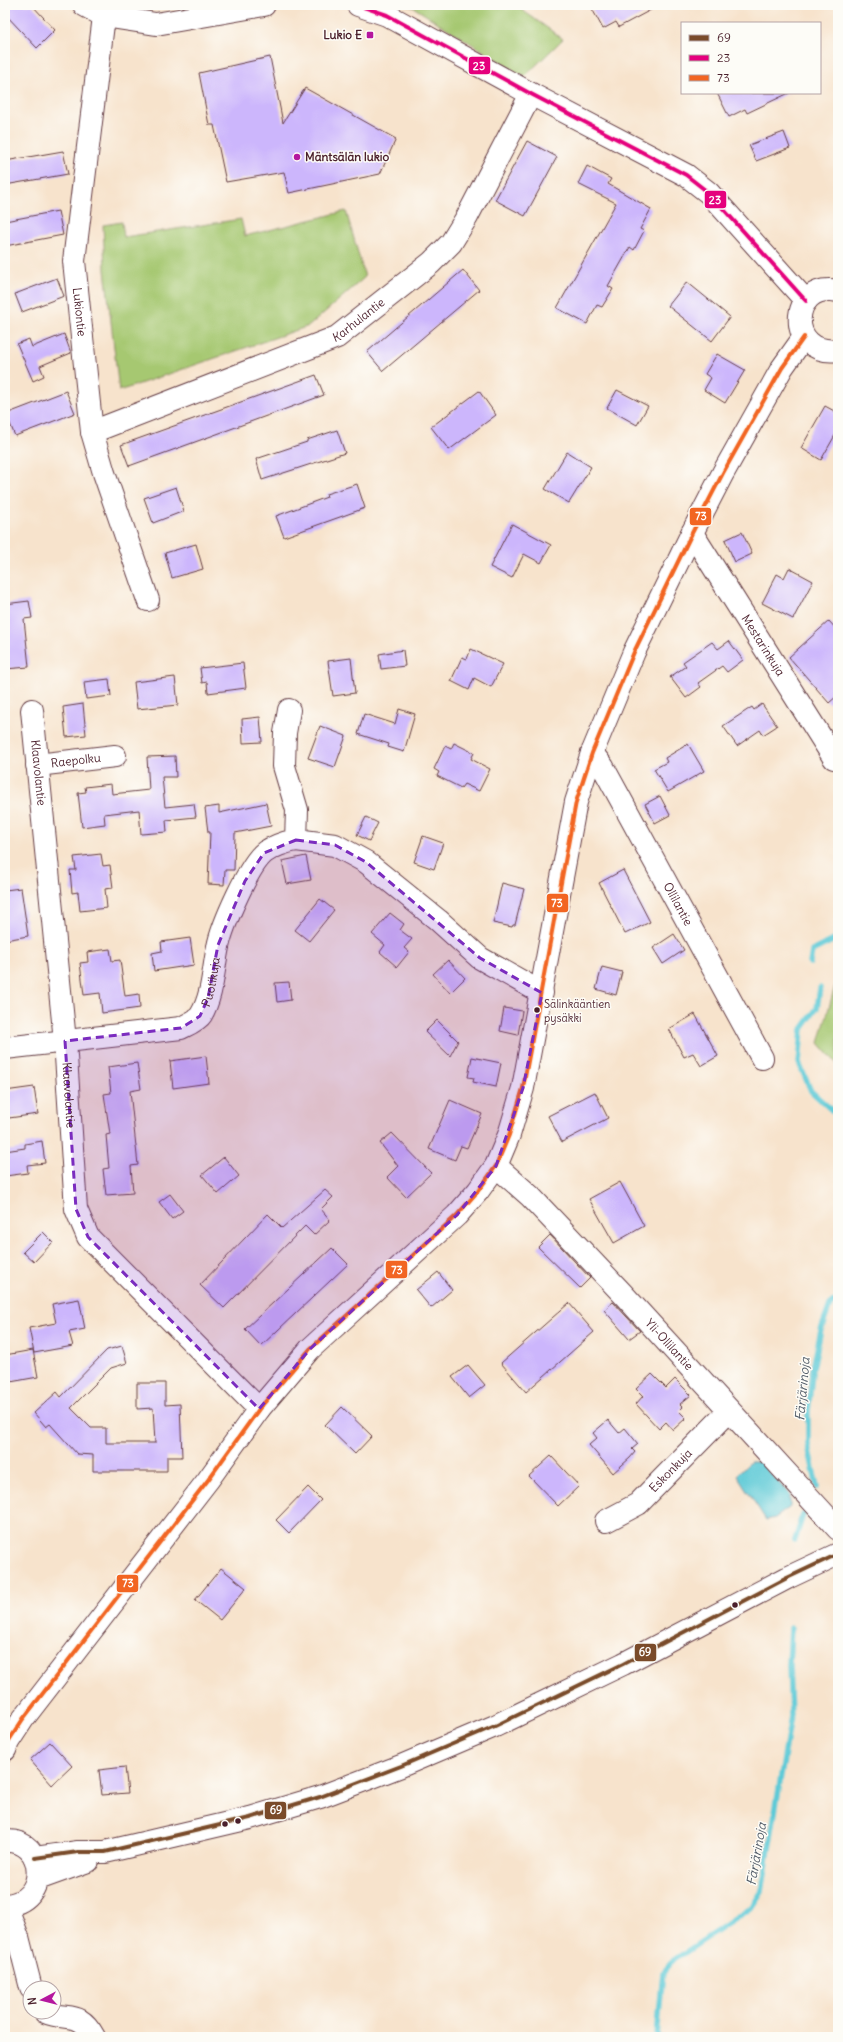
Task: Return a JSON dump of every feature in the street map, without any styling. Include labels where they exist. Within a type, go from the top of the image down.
[{"type":"street","points":[[84,5],[104,16],[156,24],[264,5]]},
{"type":"street","points":[[358,5],[386,15],[531,94],[686,174],[709,193],[806,301]]},
{"type":"street","name":"Lukiontie","points":[[104,16],[74,261],[92,432],[104,473],[148,600]]},
{"type":"street","name":"Karhulantie","points":[[92,432],[337,337],[431,263],[451,243],[467,217],[531,94]]},
{"type":"street","points":[[835,353],[811,345],[804,337],[801,330],[800,315],[806,301],[821,291],[836,288]]},
{"type":"street","points":[[5,1750],[8,1742],[23,1719],[208,1480],[259,1409],[310,1349],[457,1214],[478,1191],[496,1166],[509,1135],[523,1088],[542,993],[576,802],[592,753],[634,652],[692,533],[723,473],[782,368],[804,337]]},
{"type":"street","name":"Mestarinkuja","points":[[692,533],[834,758]]},
{"type":"street","name":"Klaavolantie","points":[[32,710],[65,1041],[76,1209],[88,1237],[259,1409]]},
{"type":"street","points":[[289,710],[285,733],[284,766],[297,810],[296,840]]},
{"type":"street","name":"Ollilantie","points":[[592,753],[603,767],[762,1058]]},
{"type":"street","name":"Raepolku","points":[[37,764],[114,756]]},
{"type":"street","name":"Puotikuja","points":[[5,1048],[181,1028],[200,1016],[208,998],[218,945],[232,907],[244,881],[264,853],[286,841],[296,840],[335,845],[366,862],[438,920],[480,958],[542,993]]},
{"type":"street","name":"Yli-Ollilantie","points":[[496,1166],[530,1196],[622,1293],[728,1411],[838,1529]]},
{"type":"street","name":"Eskonkuja","points":[[606,1521],[638,1504],[728,1411]]},
{"type":"street","points":[[36,1868],[81,1864],[105,1852],[264,1814],[320,1797],[401,1766],[496,1726],[838,1554]]},
{"type":"street","points":[[5,1841],[20,1843],[28,1849],[36,1868],[34,1889],[27,1898],[17,1903],[6,1905],[18,1937],[29,1980]]},
{"type":"street","points":[[62,2015],[74,2017],[87,2024],[94,2037]]},
{"type":"highlighted area","points":[[296,840],[335,845],[366,862],[480,958],[542,993],[523,1088],[496,1166],[457,1215],[310,1349],[259,1409],[88,1237],[76,1209],[65,1041],[181,1028],[200,1016],[208,998],[218,945],[245,881],[264,853]]},
{"type":"green space","points":[[403,5],[515,5],[563,39],[524,77],[413,7]]},
{"type":"green space","points":[[346,211],[365,277],[309,326],[119,391],[105,270],[103,225],[122,222],[124,237],[241,219],[245,236]]},
{"type":"green space","points":[[838,983],[838,1065],[819,1043],[835,986]]},
{"type":"water","points":[[750,1462],[760,1462],[790,1495],[790,1507],[775,1518],[766,1520],[737,1475]]},
{"type":"building","points":[[5,5],[32,5],[55,30],[37,48],[5,14]]},
{"type":"building","points":[[590,5],[660,5],[619,27],[616,22],[603,29]]},
{"type":"building","points":[[270,57],[283,123],[305,88],[396,139],[380,174],[289,193],[284,172],[226,182],[214,125],[209,125],[199,73]]},
{"type":"building","points":[[718,94],[787,94],[747,113],[745,109],[729,117]]},
{"type":"building","points":[[784,132],[790,148],[756,161],[749,145]]},
{"type":"building","points":[[527,141],[557,157],[525,216],[495,200]]},
{"type":"building","points":[[63,151],[68,174],[5,185],[5,161]]},
{"type":"building","points":[[587,166],[611,179],[608,184],[651,209],[640,229],[644,231],[634,250],[630,247],[608,286],[613,289],[602,307],[597,305],[587,324],[557,308],[616,203],[578,184]]},
{"type":"building","points":[[58,211],[63,235],[5,246],[5,221]]},
{"type":"building","points":[[463,270],[479,290],[383,371],[367,352]]},
{"type":"building","points":[[57,278],[64,296],[22,312],[15,294]]},
{"type":"building","points":[[687,282],[730,317],[712,341],[668,306]]},
{"type":"building","points":[[64,334],[71,353],[40,366],[44,376],[33,381],[17,344],[29,339],[32,347]]},
{"type":"building","points":[[717,354],[745,370],[725,403],[704,390],[711,378],[705,374]]},
{"type":"building","points":[[316,375],[324,395],[129,466],[121,445]]},
{"type":"building","points":[[617,390],[648,406],[637,425],[607,408]]},
{"type":"building","points":[[66,391],[75,413],[15,436],[6,414]]},
{"type":"building","points":[[479,391],[496,415],[449,450],[431,427]]},
{"type":"building","points":[[825,406],[838,413],[838,430],[821,460],[801,448]]},
{"type":"building","points":[[337,430],[345,453],[262,480],[256,459]]},
{"type":"building","points":[[567,452],[591,467],[569,503],[545,489]]},
{"type":"building","points":[[357,484],[365,508],[284,537],[276,516],[327,497],[326,494]]},
{"type":"building","points":[[176,487],[184,511],[153,523],[144,498]]},
{"type":"building","points":[[512,524],[551,545],[541,563],[524,554],[512,578],[490,567]]},
{"type":"building","points":[[742,532],[752,554],[735,562],[725,540]]},
{"type":"building","points":[[196,544],[203,569],[172,578],[165,553]]},
{"type":"building","points":[[789,568],[813,581],[793,619],[762,603],[777,574],[784,578]]},
{"type":"building","points":[[29,601],[32,618],[24,619],[29,667],[5,669],[5,604]]},
{"type":"building","points":[[829,621],[838,631],[838,695],[829,703],[789,657]]},
{"type":"building","points":[[729,641],[743,660],[727,672],[722,666],[698,683],[701,687],[686,698],[670,677],[686,666],[683,662],[712,642],[718,649]]},
{"type":"building","points":[[471,649],[503,664],[491,687],[474,678],[469,690],[451,681],[462,657],[467,659]]},
{"type":"building","points":[[403,650],[405,666],[381,669],[379,654]]},
{"type":"building","points":[[351,658],[355,693],[333,696],[328,661]]},
{"type":"building","points":[[243,663],[246,688],[208,693],[207,682],[202,683],[200,668]]},
{"type":"building","points":[[175,677],[178,705],[137,709],[134,682]]},
{"type":"building","points":[[109,679],[111,696],[86,699],[84,682]]},
{"type":"building","points":[[83,704],[86,735],[66,737],[63,707]]},
{"type":"building","points":[[762,704],[777,726],[763,735],[760,730],[737,746],[723,726],[752,707],[754,710]]},
{"type":"building","points":[[399,709],[415,714],[404,752],[388,747],[389,744],[358,734],[364,714],[395,724]]},
{"type":"building","points":[[260,717],[262,742],[243,743],[242,719]]},
{"type":"building","points":[[320,726],[346,736],[335,767],[308,758]]},
{"type":"building","points":[[454,743],[474,753],[471,759],[490,769],[479,791],[464,784],[461,788],[437,776],[439,772],[434,769],[445,746],[451,749]]},
{"type":"building","points":[[688,744],[704,771],[668,792],[654,769],[667,762],[665,758]]},
{"type":"building","points":[[175,756],[176,777],[162,777],[165,807],[194,804],[196,817],[166,820],[167,832],[141,834],[139,810],[104,814],[105,824],[82,827],[78,793],[86,792],[85,787],[111,784],[112,794],[149,790],[147,757]]},
{"type":"building","points":[[660,796],[670,815],[655,823],[645,804]]},
{"type":"building","points":[[266,803],[271,826],[235,833],[234,870],[225,870],[224,885],[208,884],[210,832],[208,832],[205,808],[219,806],[219,813]]},
{"type":"building","points":[[366,817],[378,823],[369,841],[357,835]]},
{"type":"building","points":[[423,836],[443,843],[434,869],[414,862]]},
{"type":"building","points":[[101,854],[103,866],[110,865],[113,888],[105,889],[107,908],[80,911],[78,892],[72,893],[70,870],[76,870],[74,857]]},
{"type":"building","points":[[306,856],[311,880],[287,884],[282,861]]},
{"type":"building","points":[[623,870],[650,922],[625,934],[599,883]]},
{"type":"building","points":[[502,883],[524,889],[515,925],[512,927],[493,923]]},
{"type":"building","points":[[21,888],[28,936],[5,940],[5,890]]},
{"type":"building","points":[[320,899],[334,910],[309,941],[295,930]]},
{"type":"building","points":[[390,913],[404,924],[400,930],[412,939],[404,948],[409,952],[397,967],[380,952],[385,945],[372,934]]},
{"type":"building","points":[[674,934],[684,950],[663,964],[653,948]]},
{"type":"building","points":[[190,938],[194,965],[154,971],[152,953],[162,951],[161,942]]},
{"type":"building","points":[[110,949],[112,961],[120,960],[125,996],[139,994],[140,1008],[102,1013],[100,993],[84,995],[80,963],[88,962],[87,952]]},
{"type":"building","points":[[448,960],[465,978],[450,993],[433,974]]},
{"type":"building","points":[[602,967],[622,972],[616,995],[596,989]]},
{"type":"building","points":[[289,982],[291,1000],[277,1002],[275,983]]},
{"type":"building","points":[[504,1008],[522,1011],[518,1035],[500,1031]]},
{"type":"building","points":[[695,1014],[718,1056],[701,1066],[693,1053],[684,1057],[669,1029]]},
{"type":"building","points":[[437,1020],[458,1041],[450,1056],[425,1032]]},
{"type":"building","points":[[206,1056],[209,1083],[173,1088],[170,1061]]},
{"type":"building","points":[[472,1057],[501,1063],[496,1087],[473,1082],[474,1078],[468,1077]]},
{"type":"building","points":[[137,1063],[141,1089],[130,1091],[138,1165],[131,1166],[133,1193],[106,1195],[103,1169],[109,1168],[106,1135],[110,1134],[104,1094],[111,1093],[108,1067]]},
{"type":"building","points":[[34,1087],[38,1114],[9,1118],[7,1110],[5,1110],[5,1091]]},
{"type":"building","points":[[595,1092],[608,1118],[562,1142],[548,1116]]},
{"type":"building","points":[[450,1100],[482,1114],[467,1148],[461,1146],[455,1160],[429,1149]]},
{"type":"building","points":[[392,1133],[431,1173],[406,1197],[387,1177],[398,1166],[380,1143]]},
{"type":"building","points":[[42,1141],[45,1163],[27,1165],[28,1173],[5,1176],[5,1151],[25,1148],[25,1144]]},
{"type":"building","points":[[224,1157],[239,1176],[218,1194],[202,1175]]},
{"type":"building","points":[[620,1182],[644,1226],[614,1243],[589,1199]]},
{"type":"building","points":[[325,1190],[333,1197],[321,1209],[330,1220],[314,1235],[305,1226],[224,1308],[200,1285],[268,1214],[282,1228]]},
{"type":"building","points":[[170,1194],[183,1211],[172,1219],[159,1202]]},
{"type":"building","points":[[43,1232],[53,1242],[34,1262],[23,1252]]},
{"type":"building","points":[[550,1235],[590,1278],[580,1288],[538,1247]]},
{"type":"building","points":[[332,1248],[348,1264],[261,1346],[245,1329]]},
{"type":"building","points":[[438,1272],[452,1290],[431,1308],[416,1290]]},
{"type":"building","points":[[79,1299],[85,1329],[69,1332],[73,1346],[34,1353],[29,1328],[56,1323],[52,1304]]},
{"type":"building","points":[[613,1302],[640,1331],[629,1339],[604,1310]]},
{"type":"building","points":[[569,1303],[594,1332],[526,1392],[501,1363]]},
{"type":"building","points":[[122,1346],[127,1363],[111,1368],[71,1408],[91,1428],[106,1428],[106,1443],[155,1443],[153,1408],[137,1409],[137,1383],[165,1383],[165,1405],[180,1404],[182,1457],[167,1457],[167,1471],[93,1471],[93,1455],[77,1454],[50,1424],[46,1427],[34,1413],[57,1392],[61,1397],[107,1350]]},
{"type":"building","points":[[33,1350],[38,1377],[5,1383],[5,1355]]},
{"type":"building","points":[[468,1365],[485,1385],[469,1398],[452,1377]]},
{"type":"building","points":[[652,1374],[666,1388],[675,1379],[691,1395],[680,1404],[683,1407],[679,1411],[686,1418],[673,1430],[666,1422],[659,1429],[636,1404],[643,1396],[636,1389]]},
{"type":"building","points":[[342,1407],[372,1436],[355,1454],[325,1425]]},
{"type":"building","points":[[608,1420],[619,1433],[625,1428],[638,1444],[632,1449],[635,1452],[630,1458],[613,1473],[589,1445],[597,1438],[593,1433]]},
{"type":"building","points":[[551,1456],[579,1486],[558,1506],[529,1476]]},
{"type":"building","points":[[308,1487],[321,1500],[289,1533],[276,1520]]},
{"type":"building","points":[[221,1568],[246,1588],[220,1620],[195,1600]]},
{"type":"building","points":[[50,1742],[72,1766],[52,1785],[30,1760]]},
{"type":"building","points":[[125,1767],[128,1793],[102,1795],[99,1770]]},
{"type":"waterway","name":"Färjärinoja","points":[[810,963],[812,951],[838,938]]},
{"type":"waterway","name":"Färjärinoja","points":[[820,988],[817,1008],[802,1029],[799,1063],[811,1091],[838,1116]]},
{"type":"waterway","name":"Färjärinoja","points":[[817,1487],[808,1445],[808,1412],[812,1373],[821,1330],[830,1305],[838,1299]]},
{"type":"waterway","name":"Färjärinoja","points":[[795,1540],[803,1515]]},
{"type":"waterway","name":"Färjärinoja","points":[[657,2037],[663,1972],[671,1962],[751,1908],[762,1891],[791,1716],[789,1665],[791,1628]]},
{"type":"transit line","name":"23","points":[[358,5],[387,15],[531,94],[686,175],[709,193],[806,301]]},
{"type":"transit line","name":"73","points":[[5,1750],[8,1742],[23,1719],[208,1480],[259,1409],[310,1349],[457,1215],[478,1191],[496,1166],[509,1135],[523,1088],[576,802],[592,753],[634,652],[692,533],[723,473],[782,368],[804,337]]},
{"type":"transit line","name":"69","points":[[35,1858],[78,1852],[105,1852],[250,1818],[320,1797],[401,1766],[495,1726],[623,1664],[787,1578],[838,1554]]},
{"type":"place","name":"Lukio E","points":[[370,35]]},
{"type":"place","name":"Mäntsälän lukio","points":[[297,157]]},
{"type":"place","name":"Sälinkääntien pysäkki","points":[[537,1010]]}]
